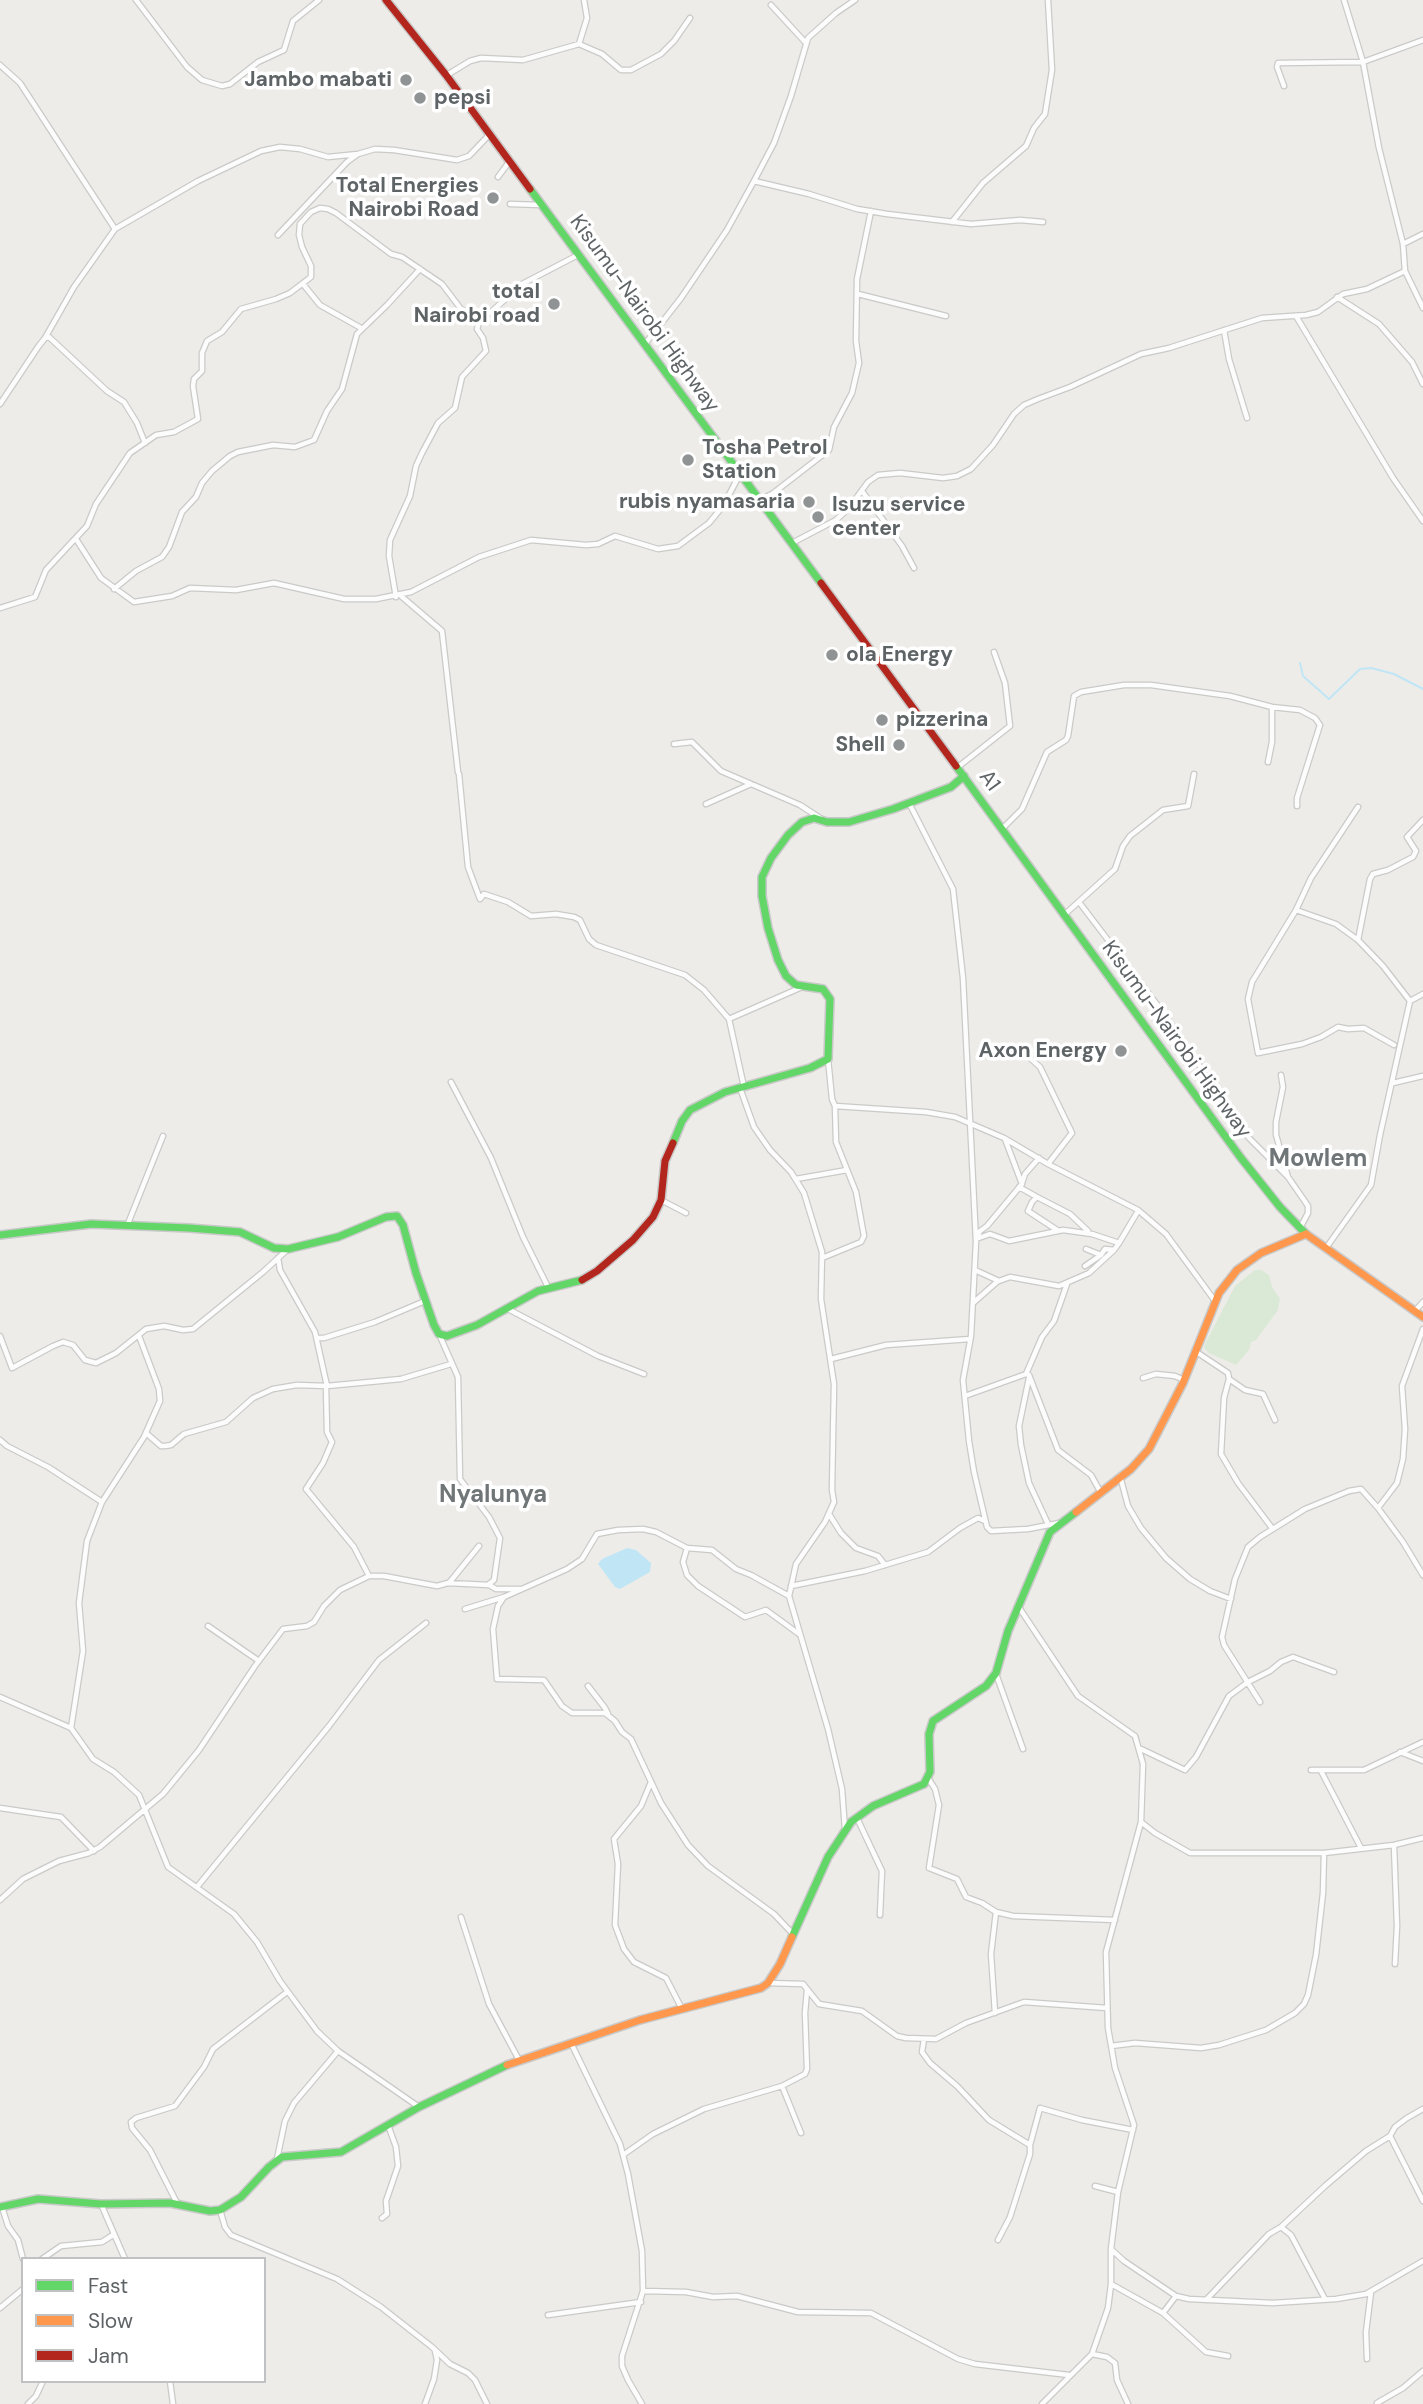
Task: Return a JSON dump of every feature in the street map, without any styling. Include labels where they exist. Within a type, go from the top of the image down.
[{"type":"main road","name":"Kisumu-Nairobi Highway","points":[[386,0],[446,75],[885,669]]},
{"type":"main road","name":"A1","points":[[885,669],[1063,915]]},
{"type":"main road","points":[[0,1235],[83,1224],[240,1231],[274,1248],[288,1249],[338,1237],[386,1217],[397,1216],[403,1225],[439,1334],[452,1336],[538,1291],[579,1282],[597,1271],[644,1230],[661,1200],[665,1161],[682,1121],[690,1110],[725,1091],[810,1068],[828,1059],[830,999],[823,989],[791,982],[778,960],[768,928],[762,896],[762,877],[776,850],[802,822],[814,818],[827,822],[849,822],[951,787],[964,776]]},
{"type":"main road","name":"Kisumu-Nairobi Highway","points":[[1063,915],[1241,1158],[1303,1231],[1423,1317]]},
{"type":"main road","points":[[1,2207],[38,2199],[100,2204],[177,2203],[210,2211],[220,2210],[241,2197],[277,2160],[287,2155],[341,2152],[419,2107],[519,2060],[572,2045],[640,2020],[750,1992],[768,1983],[780,1964],[828,1857],[845,1830],[873,1805],[915,1789],[928,1778],[929,1734],[933,1721],[986,1686],[996,1673],[1018,1605],[1050,1532],[1131,1469],[1149,1448],[1184,1380],[1215,1301],[1237,1270],[1261,1253],[1303,1231]]},
{"type":"street","points":[[136,0],[187,67],[202,80],[222,86],[230,84],[258,62],[284,50],[293,21],[319,0]]},
{"type":"street","points":[[579,44],[587,18],[584,0]]},
{"type":"street","points":[[645,344],[681,298],[719,242],[754,181],[791,96],[805,42],[812,32],[855,0]]},
{"type":"street","points":[[951,223],[983,183],[1026,146],[1034,128],[1045,114],[1052,70],[1048,0]]},
{"type":"street","points":[[1344,0],[1363,62],[1379,148],[1403,244],[1405,271],[1423,308]]},
{"type":"street","points":[[771,5],[805,42]]},
{"type":"street","points":[[446,75],[470,61],[481,58],[523,60],[579,44],[602,54],[621,69],[631,70],[661,54],[690,18]]},
{"type":"street","points":[[1284,86],[1277,67],[1279,63],[1312,65],[1363,62],[1423,40]]},
{"type":"street","points":[[0,65],[20,83],[115,229]]},
{"type":"street","points":[[0,404],[45,338],[74,287],[115,229],[198,181],[261,151],[280,147],[300,149],[328,157],[375,149],[457,160],[469,156],[490,135]]},
{"type":"street","points":[[278,235],[339,170],[358,154]]},
{"type":"street","points":[[498,177],[509,161]]},
{"type":"street","points":[[754,181],[872,211],[951,223],[1020,220],[1043,222]]},
{"type":"street","points":[[510,204],[542,205]]},
{"type":"street","points":[[0,608],[35,597],[46,569],[87,526],[96,504],[130,453],[156,435],[174,432],[198,419],[193,386],[194,379],[202,370],[202,354],[208,341],[222,332],[241,309],[276,299],[311,277],[312,271],[302,247],[300,224],[305,216],[320,208],[336,213],[394,256],[401,257],[442,284],[461,309],[481,317],[498,308],[523,284],[578,255]]},
{"type":"street","points":[[759,500],[772,494],[821,457],[832,444],[834,427],[847,405],[857,377],[857,279],[872,211]]},
{"type":"street","points":[[1403,244],[1423,234]]},
{"type":"street","points":[[114,589],[136,571],[162,557],[169,547],[183,512],[196,497],[202,483],[230,456],[273,445],[295,447],[314,440],[327,411],[342,389],[356,334],[419,269]]},
{"type":"street","points":[[791,544],[836,520],[872,478],[885,473],[929,478],[957,476],[971,469],[1024,405],[1070,387],[1128,359],[1262,318],[1318,312],[1337,297],[1381,284],[1405,271]]},
{"type":"street","points":[[303,284],[320,305],[361,328]]},
{"type":"street","points":[[858,294],[946,316]]},
{"type":"street","points":[[1337,297],[1380,324],[1412,362],[1423,384]]},
{"type":"street","points":[[1296,316],[1392,478],[1423,521]]},
{"type":"street","points":[[481,317],[477,329],[483,338],[485,351],[462,377],[455,408],[438,423],[422,453],[416,466],[410,496],[390,540],[389,556],[399,596],[442,631],[468,867],[480,899],[484,894],[508,902],[531,916],[556,914],[580,920],[589,939],[596,945],[685,975],[705,990],[729,1019],[742,1087],[754,1127],[796,1179],[804,1194],[822,1258],[821,1299],[834,1384],[834,1502],[796,1564],[789,1596],[828,1729],[842,1789],[845,1830]]},
{"type":"street","points":[[1224,330],[1229,359],[1247,418]]},
{"type":"street","points":[[45,338],[53,339],[98,383],[124,402],[145,443]]},
{"type":"street","points":[[76,539],[95,572],[134,602],[172,596],[190,588],[236,590],[274,583],[344,599],[376,599],[399,596],[479,557],[531,540],[586,545],[598,544],[615,536],[658,549],[678,546],[709,523],[723,506],[740,474]]},
{"type":"street","points":[[862,491],[902,546],[914,568]]},
{"type":"street","points":[[958,768],[1010,726],[1005,683],[994,652]]},
{"type":"street","points":[[1002,829],[1022,809],[1047,752],[1068,736],[1076,693],[1124,685],[1151,685],[1230,696],[1272,707],[1307,712],[1320,723],[1297,798],[1297,806]]},
{"type":"street","points":[[1268,762],[1272,742],[1272,707]]},
{"type":"street","points":[[674,744],[692,742],[721,771],[800,805],[827,822]]},
{"type":"street","points":[[1063,915],[1115,869],[1123,846],[1130,836],[1163,810],[1188,806],[1194,774]]},
{"type":"street","points":[[706,804],[752,784]]},
{"type":"street","points":[[909,803],[953,889],[963,978],[976,1239],[970,1339],[963,1380],[970,1451],[987,1527],[996,1533],[1059,1523]]},
{"type":"street","points":[[1358,807],[1311,878],[1296,909],[1252,982],[1248,994],[1258,1053],[1302,1044],[1338,1027],[1364,1028],[1394,1045]]},
{"type":"street","points":[[1358,940],[1370,878],[1373,874],[1388,870],[1413,857],[1416,851],[1407,837],[1423,820]]},
{"type":"street","points":[[1079,902],[1162,1011],[1249,1138],[1289,1177],[1308,1206],[1303,1231]]},
{"type":"street","points":[[1296,909],[1336,924],[1358,940],[1383,965],[1410,1001],[1371,1185],[1325,1249]]},
{"type":"street","points":[[729,1019],[803,986]]},
{"type":"street","points":[[1410,1001],[1423,994]]},
{"type":"street","points":[[1031,1058],[1041,1067],[1072,1133],[1048,1164]]},
{"type":"street","points":[[822,1258],[861,1242],[864,1236],[856,1192],[836,1142],[835,1106],[828,1059]]},
{"type":"street","points":[[1281,1075],[1283,1087],[1276,1135],[1289,1177]]},
{"type":"street","points":[[1393,1083],[1423,1076]]},
{"type":"street","points":[[451,1082],[491,1158],[523,1237],[549,1289]]},
{"type":"street","points":[[835,1106],[926,1112],[955,1117],[1004,1138],[1138,1210],[1166,1234],[1215,1301]]},
{"type":"street","points":[[127,1226],[163,1136]]},
{"type":"street","points":[[1004,1138],[1020,1186],[1070,1214],[1092,1234]]},
{"type":"street","points":[[976,1239],[1020,1186],[1025,1174],[1039,1158]]},
{"type":"street","points":[[796,1179],[847,1170]]},
{"type":"street","points":[[1037,1197],[1028,1211],[1055,1230],[1092,1234],[1119,1243]]},
{"type":"street","points":[[661,1200],[685,1213]]},
{"type":"street","points":[[973,1303],[999,1281],[1010,1277],[1051,1285],[1066,1284],[1095,1268],[1114,1250],[1138,1210]]},
{"type":"street","points":[[976,1239],[990,1234],[1009,1241],[1063,1230]]},
{"type":"street","points":[[0,1336],[12,1368],[63,1342],[73,1345],[85,1360],[96,1363],[116,1353],[146,1329],[164,1326],[193,1329],[288,1249]]},
{"type":"street","points":[[1086,1249],[1101,1255]]},
{"type":"street","points":[[1085,1266],[1105,1250],[1114,1250]]},
{"type":"street","points":[[278,1257],[279,1270],[313,1327],[326,1386],[327,1432],[332,1442],[306,1489],[354,1547],[369,1576]]},
{"type":"street","points":[[975,1270],[999,1281]]},
{"type":"street","points":[[1048,1524],[1029,1483],[1019,1426],[1028,1375],[1042,1337],[1054,1321],[1066,1284]]},
{"type":"street","points":[[317,1338],[374,1322],[426,1301]]},
{"type":"street","points":[[1415,1311],[1423,1302]]},
{"type":"street","points":[[507,1308],[598,1356],[644,1374]]},
{"type":"street","points":[[1378,1508],[1397,1483],[1403,1459],[1405,1429],[1402,1386],[1423,1329]]},
{"type":"street","points":[[439,1334],[458,1377],[460,1479],[489,1517],[500,1538],[494,1580],[489,1585]]},
{"type":"street","points":[[71,1728],[83,1651],[79,1603],[85,1553],[103,1502],[146,1433],[160,1395],[139,1336]]},
{"type":"street","points":[[831,1359],[900,1343],[970,1339]]},
{"type":"street","points":[[1195,1351],[1226,1370],[1229,1379],[1224,1398],[1221,1454],[1238,1483],[1272,1528]]},
{"type":"street","points":[[146,1433],[160,1446],[165,1447],[184,1434],[226,1422],[253,1398],[273,1389],[411,1377],[451,1364]]},
{"type":"street","points":[[1143,1378],[1156,1374],[1184,1380]]},
{"type":"street","points":[[964,1396],[1028,1375]]},
{"type":"street","points":[[1028,1375],[1058,1450],[1091,1475],[1101,1493]]},
{"type":"street","points":[[1229,1379],[1245,1390],[1263,1394],[1275,1420]]},
{"type":"street","points":[[0,1440],[103,1502]]},
{"type":"street","points":[[1120,1476],[1128,1506],[1141,1528],[1166,1558],[1190,1579],[1231,1599]]},
{"type":"street","points":[[1261,1702],[1222,1641],[1235,1579],[1248,1547],[1272,1528],[1306,1509],[1357,1489],[1367,1494],[1378,1508],[1423,1575]]},
{"type":"street","points":[[829,1514],[841,1533],[856,1548],[878,1556],[885,1565]]},
{"type":"street","points":[[791,1586],[865,1571],[928,1552],[978,1518],[985,1521]]},
{"type":"street","points":[[465,1609],[522,1590],[575,1564],[582,1559],[597,1534],[605,1531],[643,1529],[656,1532],[687,1548],[712,1550],[736,1569],[789,1596]]},
{"type":"street","points":[[448,1583],[463,1569],[479,1546]]},
{"type":"street","points":[[687,1548],[683,1562],[687,1575],[698,1586],[745,1618],[766,1610],[799,1634]]},
{"type":"street","points":[[0,1900],[23,1878],[59,1861],[94,1851],[163,1794],[199,1750],[283,1629],[307,1626],[314,1622],[324,1606],[340,1590],[369,1576],[384,1576],[436,1586],[448,1583],[522,1590]]},
{"type":"street","points":[[504,1597],[498,1606],[493,1629],[497,1679],[544,1680],[562,1706],[572,1713],[592,1712],[608,1715]]},
{"type":"street","points":[[1018,1605],[1078,1696],[1133,1733],[1143,1764],[1142,1822],[1106,1952],[1111,2046],[1115,2068],[1134,2124],[1118,2192],[1111,2249],[1111,2284],[1102,2329],[1092,2354],[1042,2404]]},
{"type":"street","points":[[197,1887],[329,1726],[379,1660],[426,1623]]},
{"type":"street","points":[[208,1626],[259,1661]]},
{"type":"street","points":[[1140,1748],[1185,1770],[1196,1757],[1229,1696],[1248,1682],[1293,1657],[1334,1672]]},
{"type":"street","points":[[996,1673],[1023,1749]]},
{"type":"street","points":[[588,1686],[608,1715],[631,1739],[674,1825],[699,1857],[774,1914],[793,1934]]},
{"type":"street","points":[[0,1697],[71,1728],[93,1759],[114,1772],[139,1795],[168,1867],[242,1922],[268,1957],[287,1992],[309,2022],[338,2051],[419,2107]]},
{"type":"street","points":[[1311,1770],[1364,1770],[1399,1751],[1423,1742]]},
{"type":"street","points":[[1399,1751],[1423,1761]]},
{"type":"street","points":[[1321,1771],[1362,1849]]},
{"type":"street","points":[[928,1778],[935,1789],[939,1805],[929,1867],[957,1879],[966,1897],[996,1912],[1013,1916],[1115,1920]]},
{"type":"street","points":[[651,1781],[641,1806],[614,1839],[618,1864],[615,1925],[619,1939],[635,1962],[666,1978],[682,2009]]},
{"type":"street","points":[[0,1808],[61,1817],[94,1851]]},
{"type":"street","points":[[857,1817],[882,1871],[880,1915]]},
{"type":"street","points":[[1142,1822],[1155,1833],[1190,1853],[1324,1853],[1394,1845],[1423,1838]]},
{"type":"street","points":[[1394,1845],[1397,1927],[1395,1964]]},
{"type":"street","points":[[1111,2046],[1135,2043],[1200,2048],[1219,2045],[1266,2030],[1295,2013],[1308,1995],[1316,1955],[1323,1893],[1324,1853]]},
{"type":"street","points":[[995,2012],[991,1954],[996,1912]]},
{"type":"street","points":[[461,1917],[489,2004],[519,2060]]},
{"type":"street","points":[[768,1983],[803,1984],[819,2004],[862,2011],[897,2036],[924,2039],[936,2039],[966,2023],[1028,2001],[1107,2008]]},
{"type":"street","points":[[623,2155],[653,2134],[704,2109],[782,2086],[803,2076],[807,2072],[807,1990]]},
{"type":"street","points":[[177,2203],[150,2150],[132,2128],[131,2122],[175,2106],[204,2067],[213,2049],[287,1992]]},
{"type":"street","points":[[924,2039],[922,2052],[930,2063],[957,2086],[989,2120],[1030,2145]]},
{"type":"street","points":[[572,2045],[620,2144],[642,2251],[641,2302],[622,2356],[628,2380],[642,2404]]},
{"type":"street","points":[[277,2160],[285,2121],[294,2104],[338,2051]]},
{"type":"street","points":[[782,2086],[802,2133]]},
{"type":"street","points":[[998,2240],[1010,2217],[1041,2108],[1082,2120],[1133,2130]]},
{"type":"street","points":[[1206,2300],[1269,2234],[1281,2227],[1366,2151],[1390,2136],[1395,2127],[1423,2109]]},
{"type":"street","points":[[382,2218],[387,2214],[386,2201],[398,2166],[396,2147],[388,2125]]},
{"type":"street","points":[[1390,2136],[1423,2201]]},
{"type":"street","points":[[1095,2186],[1118,2192]]},
{"type":"street","points":[[100,2204],[124,2257]]},
{"type":"street","points":[[1,2207],[18,2240],[22,2257]]},
{"type":"street","points":[[220,2210],[225,2227],[231,2235],[337,2279],[381,2307],[450,2364],[468,2373],[475,2380],[487,2404]]},
{"type":"street","points":[[1281,2227],[1291,2235],[1325,2299]]},
{"type":"street","points":[[45,2257],[61,2246],[102,2242],[113,2235]]},
{"type":"street","points":[[1111,2249],[1124,2261],[1176,2296],[1273,2303],[1353,2297],[1371,2291],[1423,2261]]},
{"type":"street","points":[[1111,2284],[1163,2313],[1206,2352],[1228,2356]]},
{"type":"street","points":[[0,2308],[21,2291]]},
{"type":"street","points":[[643,2291],[686,2292],[713,2297],[737,2296],[798,2312],[871,2313],[958,2359],[975,2364],[1069,2375]]},
{"type":"street","points":[[1367,2358],[1366,2332],[1371,2291]]},
{"type":"street","points":[[1163,2313],[1176,2296]]},
{"type":"street","points":[[548,2315],[641,2302]]},
{"type":"street","points":[[425,2404],[436,2367],[437,2356],[432,2347]]},
{"type":"street","points":[[1092,2354],[1107,2357],[1115,2363],[1117,2380],[1128,2404]]},
{"type":"street","points":[[1377,2403],[1403,2388],[1423,2371]]},
{"type":"street","points":[[28,2404],[36,2396],[42,2383]]},
{"type":"street","points":[[170,2383],[173,2404]]},
{"type":"green space","points":[[1255,1270],[1269,1275],[1272,1287],[1280,1299],[1278,1310],[1236,1365],[1204,1348],[1235,1286]]},
{"type":"water","points":[[627,1548],[636,1550],[651,1563],[650,1572],[620,1589],[615,1587],[598,1564],[602,1559]]},
{"type":"waterway","points":[[1300,663],[1303,676],[1329,699],[1360,669],[1371,668],[1394,674],[1423,689]]},
{"type":"traffic: fast","points":[[530,189],[821,583]]},
{"type":"traffic: fast","points":[[956,766],[1241,1158],[1280,1207],[1306,1234]]},
{"type":"traffic: fast","points":[[673,1143],[690,1110],[725,1092],[810,1068],[828,1059],[830,999],[823,989],[796,985],[786,976],[768,928],[762,896],[762,877],[771,858],[788,835],[802,822],[814,818],[827,822],[849,822],[893,809],[951,787],[964,776]]},
{"type":"traffic: fast","points":[[0,1235],[91,1224],[189,1228],[240,1232],[274,1248],[288,1249],[338,1237],[386,1217],[397,1216],[403,1225],[434,1325],[439,1334],[447,1336],[477,1325],[538,1291],[582,1280]]},
{"type":"traffic: fast","points":[[792,1937],[828,1857],[851,1822],[873,1806],[924,1784],[930,1772],[929,1734],[933,1721],[986,1686],[996,1673],[1008,1631],[1050,1532],[1076,1512]]},
{"type":"traffic: fast","points":[[0,2207],[38,2199],[101,2204],[170,2203],[210,2211],[220,2210],[241,2197],[282,2157],[341,2152],[419,2107],[507,2065]]},
{"type":"traffic: slow","points":[[1076,1512],[1131,1469],[1149,1449],[1183,1383],[1219,1293],[1237,1270],[1261,1253],[1306,1234]]},
{"type":"traffic: slow","points":[[1306,1234],[1423,1317]]},
{"type":"traffic: slow","points":[[507,2065],[640,2020],[761,1988],[768,1983],[780,1964],[792,1937]]},
{"type":"traffic: jam","points":[[386,0],[446,75],[530,189]]},
{"type":"traffic: jam","points":[[821,583],[956,766]]},
{"type":"traffic: jam","points":[[582,1280],[597,1271],[633,1240],[653,1217],[661,1200],[665,1161],[673,1143]]},
{"type":"place","name":"Jambo mabati","points":[[406,80]]},
{"type":"place","name":"pepsi","points":[[420,98]]},
{"type":"place","name":"Total Energies Nairobi Road","points":[[493,198]]},
{"type":"place","name":"total Nairobi road","points":[[554,304]]},
{"type":"place","name":"Tosha Petrol Station","points":[[688,460]]},
{"type":"place","name":"rubis nyamasaria","points":[[809,502]]},
{"type":"place","name":"Isuzu service center","points":[[818,517]]},
{"type":"place","name":"ola Energy","points":[[832,655]]},
{"type":"place","name":"pizzerina","points":[[882,720]]},
{"type":"place","name":"Shell","points":[[899,745]]},
{"type":"place","name":"Axon Energy","points":[[1121,1051]]},
{"type":"district","name":"Mowlem","points":[[1318,1160]]},
{"type":"district","name":"Nyalunya","points":[[493,1496]]}]
